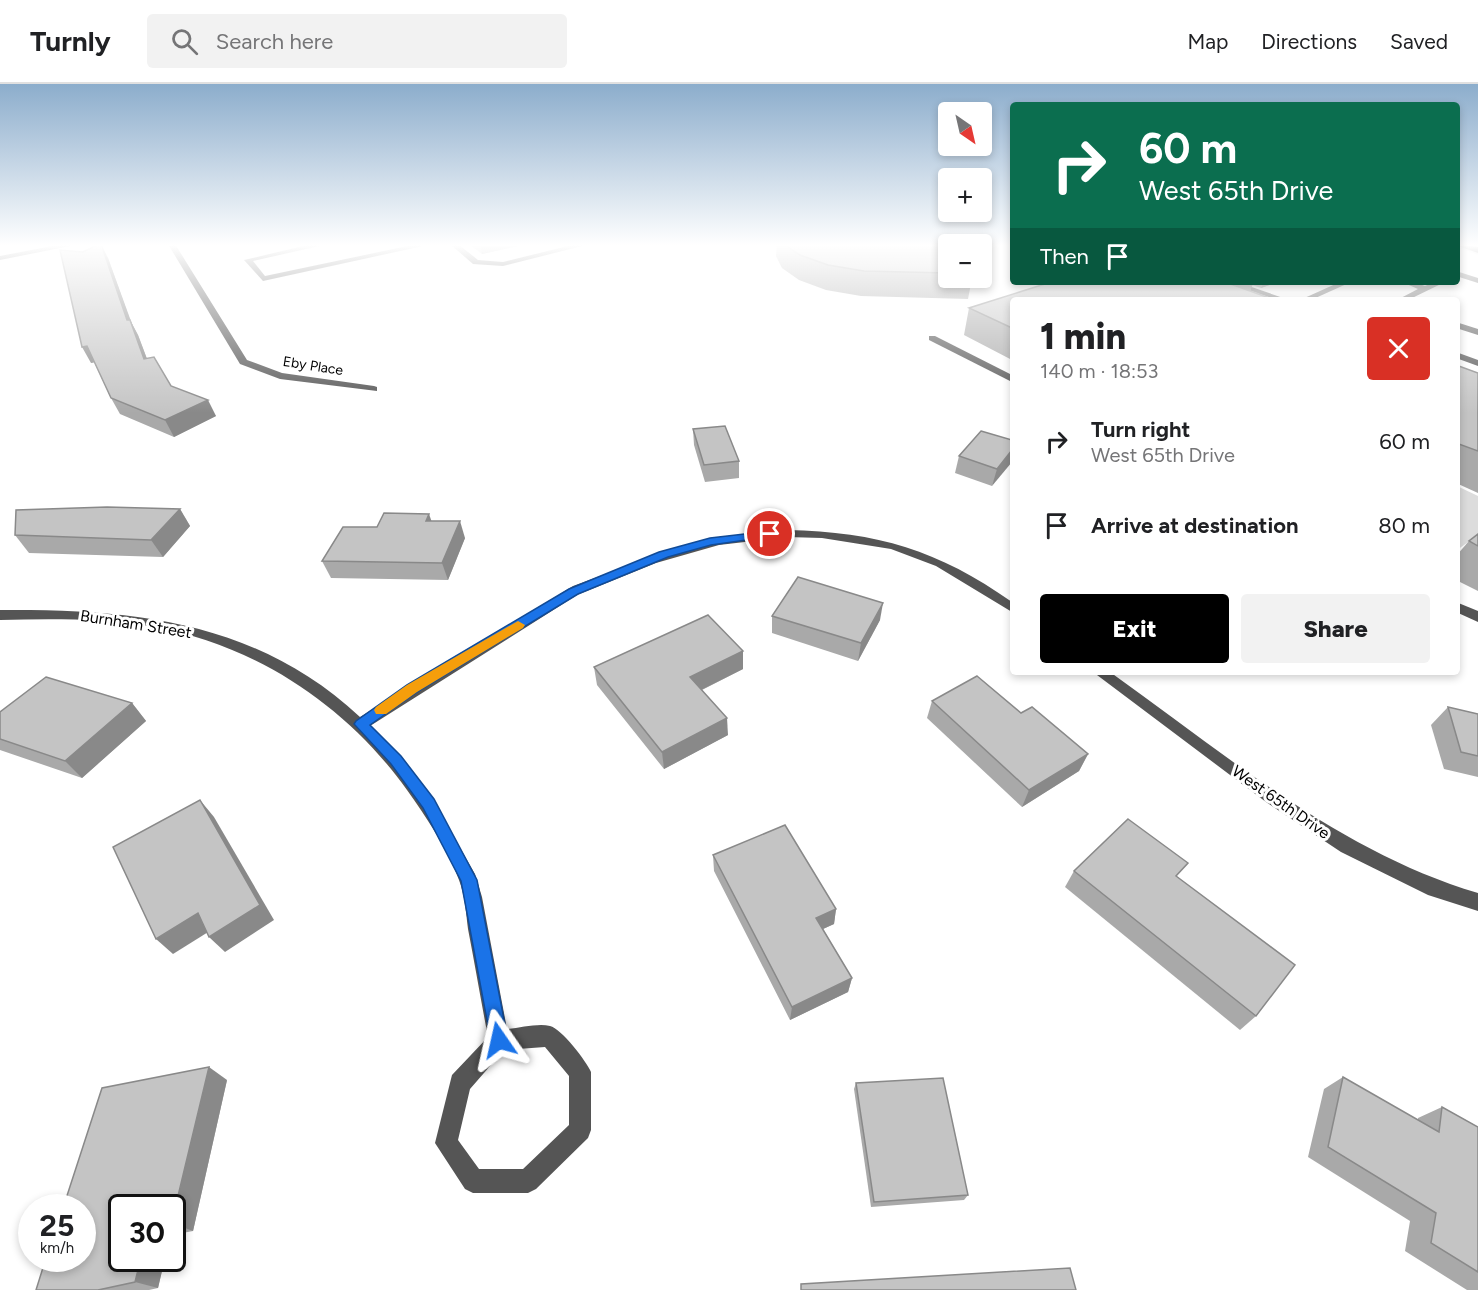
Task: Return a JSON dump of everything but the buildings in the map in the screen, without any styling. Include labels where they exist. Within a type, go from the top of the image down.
[{"type":"street","name":"Eby Place","points":[[205,300],[243,362],[280,376],[374,389]]},
{"type":"street","points":[[1460,326],[1478,332]]},
{"type":"street","points":[[932,338],[1010,378]]},
{"type":"street","points":[[1460,356],[1478,363]]},
{"type":"street","points":[[361,724],[412,688],[574,592],[663,554],[710,542],[782,534],[838,536],[894,546],[949,568],[979,584],[1010,607]]},
{"type":"street","points":[[1460,608],[1478,617]]},
{"type":"street","name":"Burnham Street","points":[[0,615],[73,614],[146,622],[203,634],[269,660],[299,678],[361,724],[396,760],[428,804],[469,880],[499,1040]]},
{"type":"street","name":"West 65th Drive","points":[[1104,675],[1272,797],[1347,847],[1435,888],[1478,902]]},
{"type":"street","points":[[550,1036],[580,1072],[580,1130],[528,1181],[473,1181],[446,1143],[460,1083],[499,1040],[550,1036]]},
{"type":"shaded area","points":[[1460,487],[1478,496],[1478,535],[1460,548]]},
{"type":"slow traffic","points":[[381,710],[412,688],[518,625]]},
{"type":"route","points":[[499,1040],[469,880],[428,804],[396,760],[361,724],[412,688],[574,592],[663,554],[710,542],[770,534]]}]
